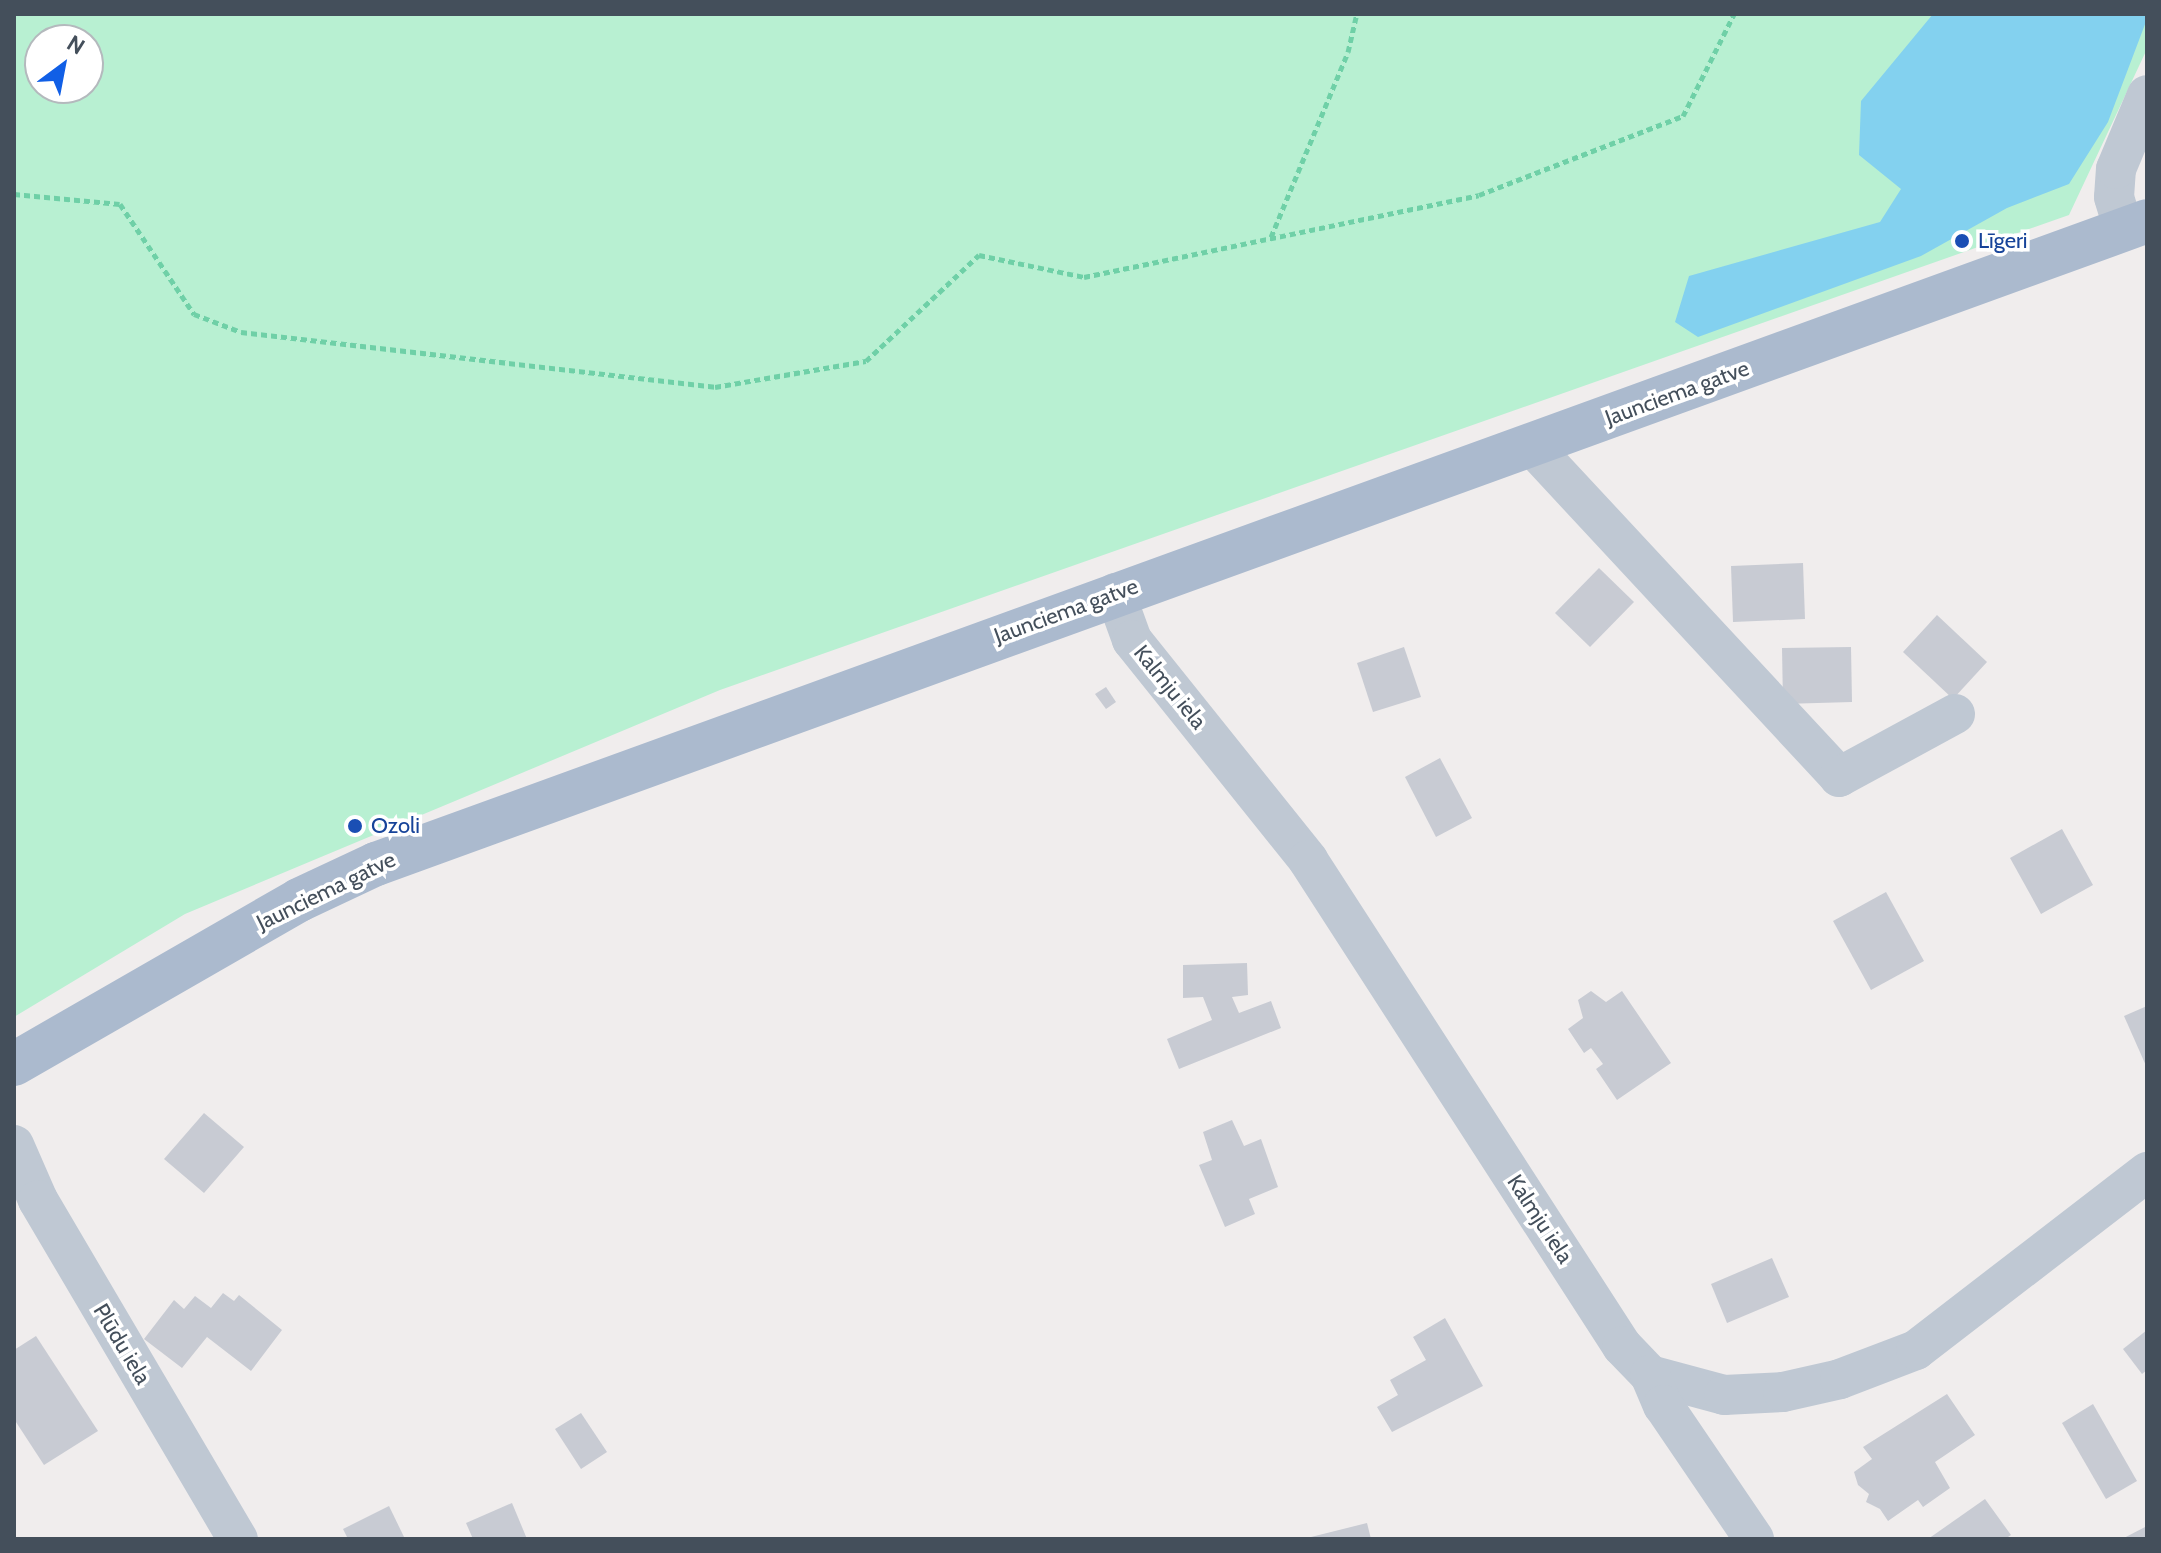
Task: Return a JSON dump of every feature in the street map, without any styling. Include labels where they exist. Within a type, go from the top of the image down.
[{"type":"main road","name":"Jaunciema gatve","points":[[14,1064],[299,900],[376,864],[1115,593],[2136,226]]},
{"type":"street","points":[[2136,226],[2114,197],[2116,169],[2147,95]]},
{"type":"street","points":[[1531,445],[1839,777],[1955,714]]},
{"type":"street","name":"Kalmju iela","points":[[1115,593],[1132,640],[1308,860],[1622,1346],[1650,1375]]},
{"type":"street","name":"Plūdu iela","points":[[14,1145],[38,1200],[238,1539]]},
{"type":"street","points":[[1650,1375],[1724,1395],[1783,1392],[1840,1379],[1916,1350],[2147,1172]]},
{"type":"street","points":[[1650,1375],[1663,1405],[1754,1539]]},
{"type":"path","points":[[1271,237],[1348,52],[1357,14]]},
{"type":"path","points":[[14,194],[120,204],[194,314],[241,332],[715,387],[866,361],[979,255],[1084,277],[1479,195],[1683,116],[1734,14]]},
{"type":"green space","points":[[14,14],[2147,14],[2147,49],[2069,215],[720,690],[185,914],[14,1017]]},
{"type":"water","points":[[1933,14],[2147,14],[2147,19],[2108,122],[2069,184],[2007,208],[1921,256],[1698,337],[1675,322],[1689,276],[1880,222],[1901,189],[1859,155],[1861,101]]},
{"type":"building","points":[[1803,563],[1805,619],[1733,622],[1731,566]]},
{"type":"building","points":[[1599,568],[1634,602],[1590,647],[1555,613]]},
{"type":"building","points":[[1937,615],[1987,662],[1953,699],[1903,652]]},
{"type":"building","points":[[1404,647],[1421,697],[1373,712],[1357,663]]},
{"type":"building","points":[[1851,647],[1852,702],[1783,704],[1782,648]]},
{"type":"building","points":[[1106,687],[1116,702],[1106,709],[1095,694]]},
{"type":"building","points":[[1440,758],[1472,818],[1436,837],[1405,777]]},
{"type":"building","points":[[2062,829],[2093,885],[2041,914],[2010,858]]},
{"type":"building","points":[[1886,892],[1924,961],[1871,990],[1833,921]]},
{"type":"building","points":[[1247,963],[1248,995],[1232,997],[1239,1013],[1271,1001],[1281,1028],[1179,1069],[1167,1039],[1212,1020],[1203,997],[1183,998],[1183,965]]},
{"type":"building","points":[[1591,991],[1606,1002],[1622,991],[1671,1063],[1617,1100],[1596,1069],[1603,1064],[1591,1048],[1584,1053],[1568,1029],[1583,1018],[1578,1000]]},
{"type":"building","points":[[2147,1006],[2147,1068],[2124,1016]]},
{"type":"building","points":[[204,1113],[244,1147],[204,1193],[164,1159]]},
{"type":"building","points":[[1232,1120],[1244,1146],[1261,1139],[1278,1187],[1249,1199],[1255,1214],[1225,1227],[1199,1165],[1212,1160],[1203,1132]]},
{"type":"building","points":[[1772,1258],[1789,1297],[1727,1323],[1711,1284]]},
{"type":"building","points":[[223,1293],[234,1301],[239,1295],[282,1330],[251,1371],[207,1337],[182,1368],[144,1339],[174,1300],[184,1309],[195,1296],[211,1308]]},
{"type":"building","points":[[1445,1318],[1483,1386],[1392,1432],[1377,1407],[1398,1395],[1390,1380],[1426,1360],[1413,1337]]},
{"type":"building","points":[[2147,1330],[2147,1370],[2142,1374],[2123,1349]]},
{"type":"building","points":[[36,1336],[98,1431],[44,1465],[14,1419],[14,1350]]},
{"type":"building","points":[[1947,1394],[1975,1435],[1935,1462],[1950,1488],[1923,1507],[1918,1500],[1888,1521],[1880,1509],[1866,1502],[1869,1494],[1858,1485],[1854,1472],[1872,1459],[1863,1447]]},
{"type":"building","points":[[2093,1404],[2137,1481],[2106,1499],[2062,1423]]},
{"type":"building","points":[[581,1413],[607,1452],[581,1469],[555,1429]]},
{"type":"building","points":[[1985,1499],[2011,1535],[2005,1539],[1928,1539]]},
{"type":"building","points":[[512,1503],[527,1539],[473,1539],[466,1523]]},
{"type":"building","points":[[389,1506],[405,1539],[348,1539],[343,1529]]},
{"type":"building","points":[[1367,1523],[1371,1539],[1307,1538]]},
{"type":"building","points":[[2147,1526],[2147,1539],[2122,1539]]},
{"type":"place","name":"Līgeri","points":[[1962,241]]},
{"type":"place","name":"Ozoli","points":[[355,826]]}]
